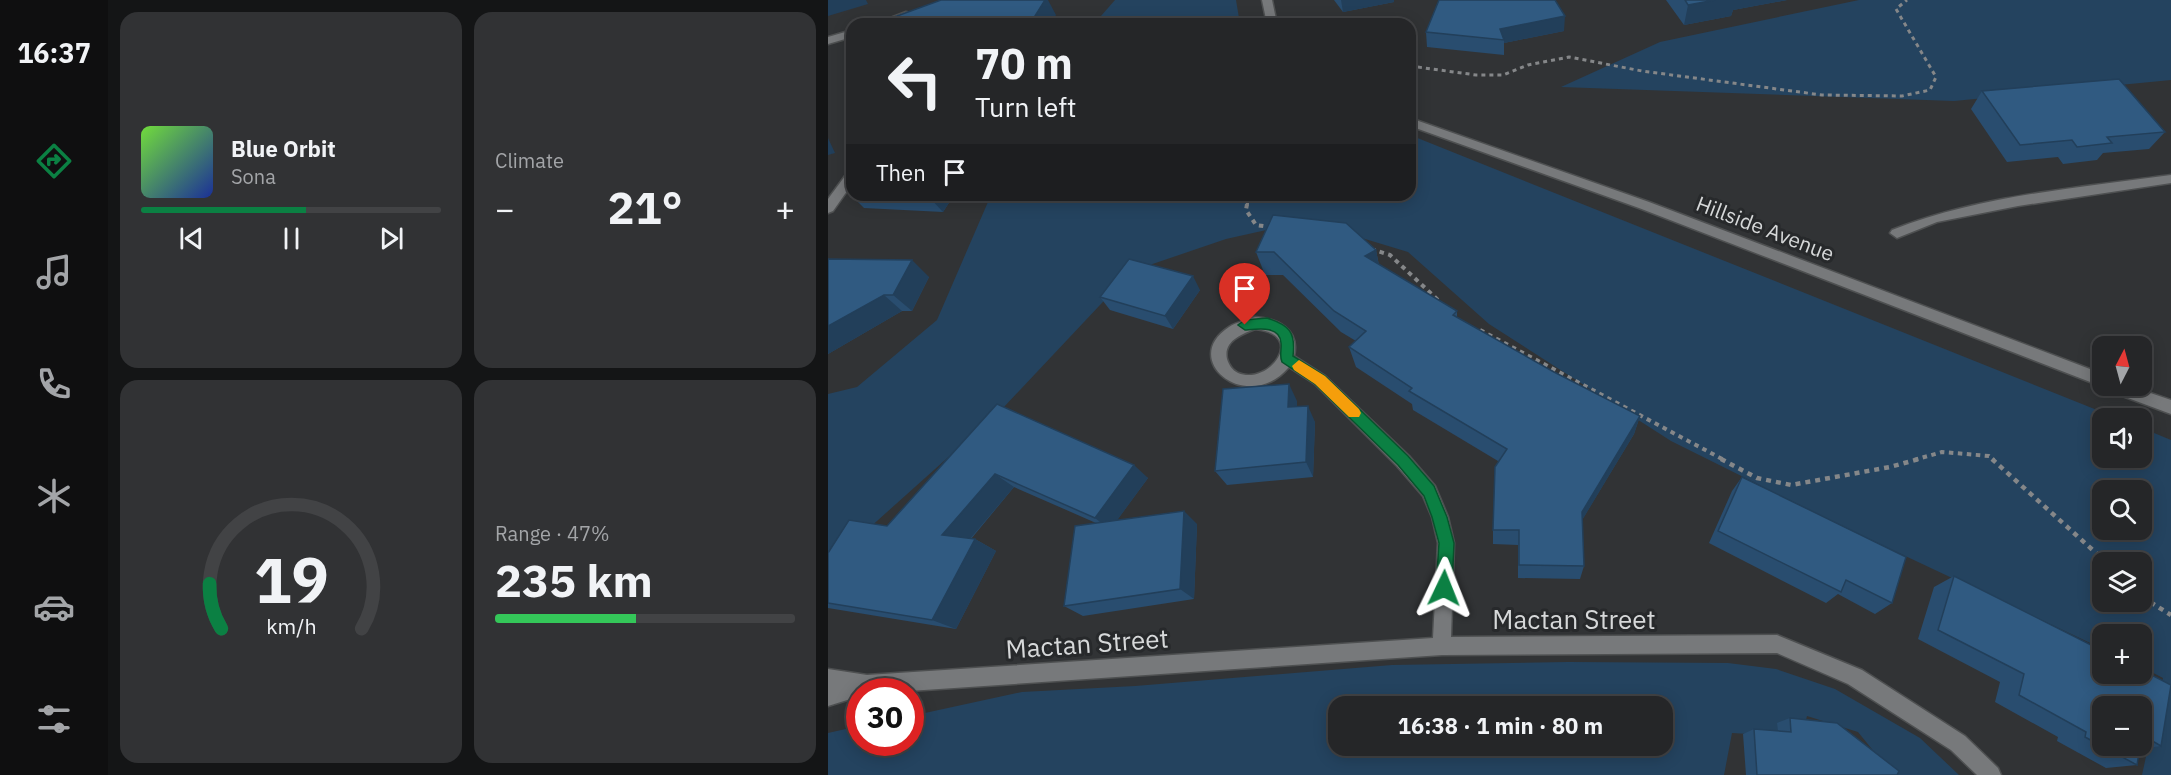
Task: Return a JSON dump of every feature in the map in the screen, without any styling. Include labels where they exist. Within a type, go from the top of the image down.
[{"type":"street","points":[[1267,0],[1271,18]]},
{"type":"street","points":[[897,18],[920,10]]},
{"type":"street","points":[[828,41],[846,35]]},
{"type":"street","name":"Hillside Avenue","points":[[1416,124],[1644,205],[2092,377]]},
{"type":"street","points":[[828,189],[846,180]]},
{"type":"street","points":[[1897,233],[1935,218],[2018,201],[2171,180]]},
{"type":"street","points":[[828,208],[846,183]]},
{"type":"street","points":[[1256,323],[1276,326],[1283,332],[1288,340],[1286,358],[1280,367],[1270,374],[1259,380],[1246,381],[1226,374],[1219,366],[1218,356],[1220,346],[1234,330],[1256,323]]},
{"type":"street","points":[[1286,358],[1320,380],[1403,461],[1429,491],[1440,517],[1446,543],[1442,646]]},
{"type":"street","points":[[2141,396],[2171,407]]},
{"type":"street","name":"Mactan Street","points":[[924,680],[1442,646],[1777,644],[1855,677],[1958,743],[1991,775]]},
{"type":"street","name":"Mactan Street","points":[[828,678],[846,681]]},
{"type":"street","name":"Mactan Street","points":[[828,697],[846,691]]},
{"type":"path","points":[[1416,67],[1476,75],[1503,75],[1528,64],[1569,57],[1642,71],[1822,94],[1902,96],[1930,90],[1936,77],[1929,58],[1905,27],[1896,9],[1908,0]]},
{"type":"path","points":[[1248,201],[1246,210],[1256,225],[1279,228]]},
{"type":"path","points":[[1368,248],[1390,255],[1440,303]]},
{"type":"path","points":[[1478,329],[1757,478],[1791,485],[1890,467],[1942,452],[1989,456],[2095,552]]},
{"type":"path","points":[[2152,603],[2171,615]]},
{"type":"shaded area","points":[[1115,0],[1236,0],[1239,18],[1099,18]]},
{"type":"shaded area","points":[[1859,0],[2171,0],[2171,80],[1954,101],[1561,87],[1660,42]]},
{"type":"shaded area","points":[[1416,137],[2092,408],[2092,468],[2152,468],[2152,432],[2171,440],[2171,775],[2142,775],[2146,756],[2152,756],[2152,729],[2163,678],[2152,672],[2152,624],[2092,624],[2092,644],[1850,530],[1671,441],[1489,324],[1408,252],[1342,232],[1284,226],[1226,239],[1132,271],[1002,409],[858,538],[828,577],[828,394],[857,387],[937,320],[988,201],[1416,201]]},
{"type":"shaded area","points":[[1568,662],[1728,663],[1776,669],[1835,689],[1920,738],[1959,775],[1893,775],[1858,732],[1807,716],[1802,737],[1732,733],[1724,775],[828,775],[828,733],[846,729],[846,756],[924,756],[924,713],[1022,692],[1135,686],[1392,665]]},
{"type":"building","points":[[941,0],[1045,0],[1034,18],[892,18]]},
{"type":"building","points":[[1439,0],[1555,0],[1565,16],[1500,29],[1504,40],[1426,32]]},
{"type":"building","points":[[1685,0],[1715,0],[1688,5]]},
{"type":"building","points":[[2119,79],[2165,132],[2107,137],[2112,143],[2077,147],[2072,140],[2020,145],[1982,91]]},
{"type":"building","points":[[1273,215],[1346,223],[1376,250],[1365,256],[1457,311],[1453,315],[1554,372],[1640,416],[1582,512],[1584,566],[1519,565],[1519,530],[1493,530],[1495,467],[1507,449],[1409,391],[1412,388],[1349,347],[1366,331],[1334,311],[1274,252],[1256,252]]},
{"type":"building","points":[[828,259],[912,260],[893,295],[884,295],[828,326]]},
{"type":"building","points":[[1129,259],[1193,276],[1165,316],[1100,297]]},
{"type":"building","points":[[1289,384],[1288,407],[1308,406],[1306,462],[1215,471],[1223,389]]},
{"type":"building","points":[[997,404],[1134,465],[1095,518],[995,474],[942,535],[975,539],[932,620],[828,603],[828,553],[849,520],[887,526]]},
{"type":"building","points":[[1742,477],[1906,557],[1892,603],[1846,580],[1841,592],[1718,531]]},
{"type":"building","points":[[1184,511],[1180,589],[1064,606],[1075,526]]},
{"type":"building","points":[[1954,576],[2092,645],[2092,684],[2152,684],[2152,675],[2171,685],[2161,746],[2152,741],[2152,696],[2092,696],[2092,741],[2085,737],[2086,732],[2019,695],[2024,674],[1938,630]]},
{"type":"building","points":[[1790,718],[1837,723],[1899,771],[1897,775],[1757,775],[1754,729],[1791,732]]},
{"type":"building","points":[[2120,756],[2138,756],[2137,765]]},
{"type":"slow traffic","points":[[1299,366],[1320,380],[1354,413]]},
{"type":"route","points":[[1245,325],[1267,323],[1283,332],[1288,340],[1289,349],[1286,358],[1320,380],[1403,461],[1429,491],[1440,517],[1446,543],[1444,588]]}]
